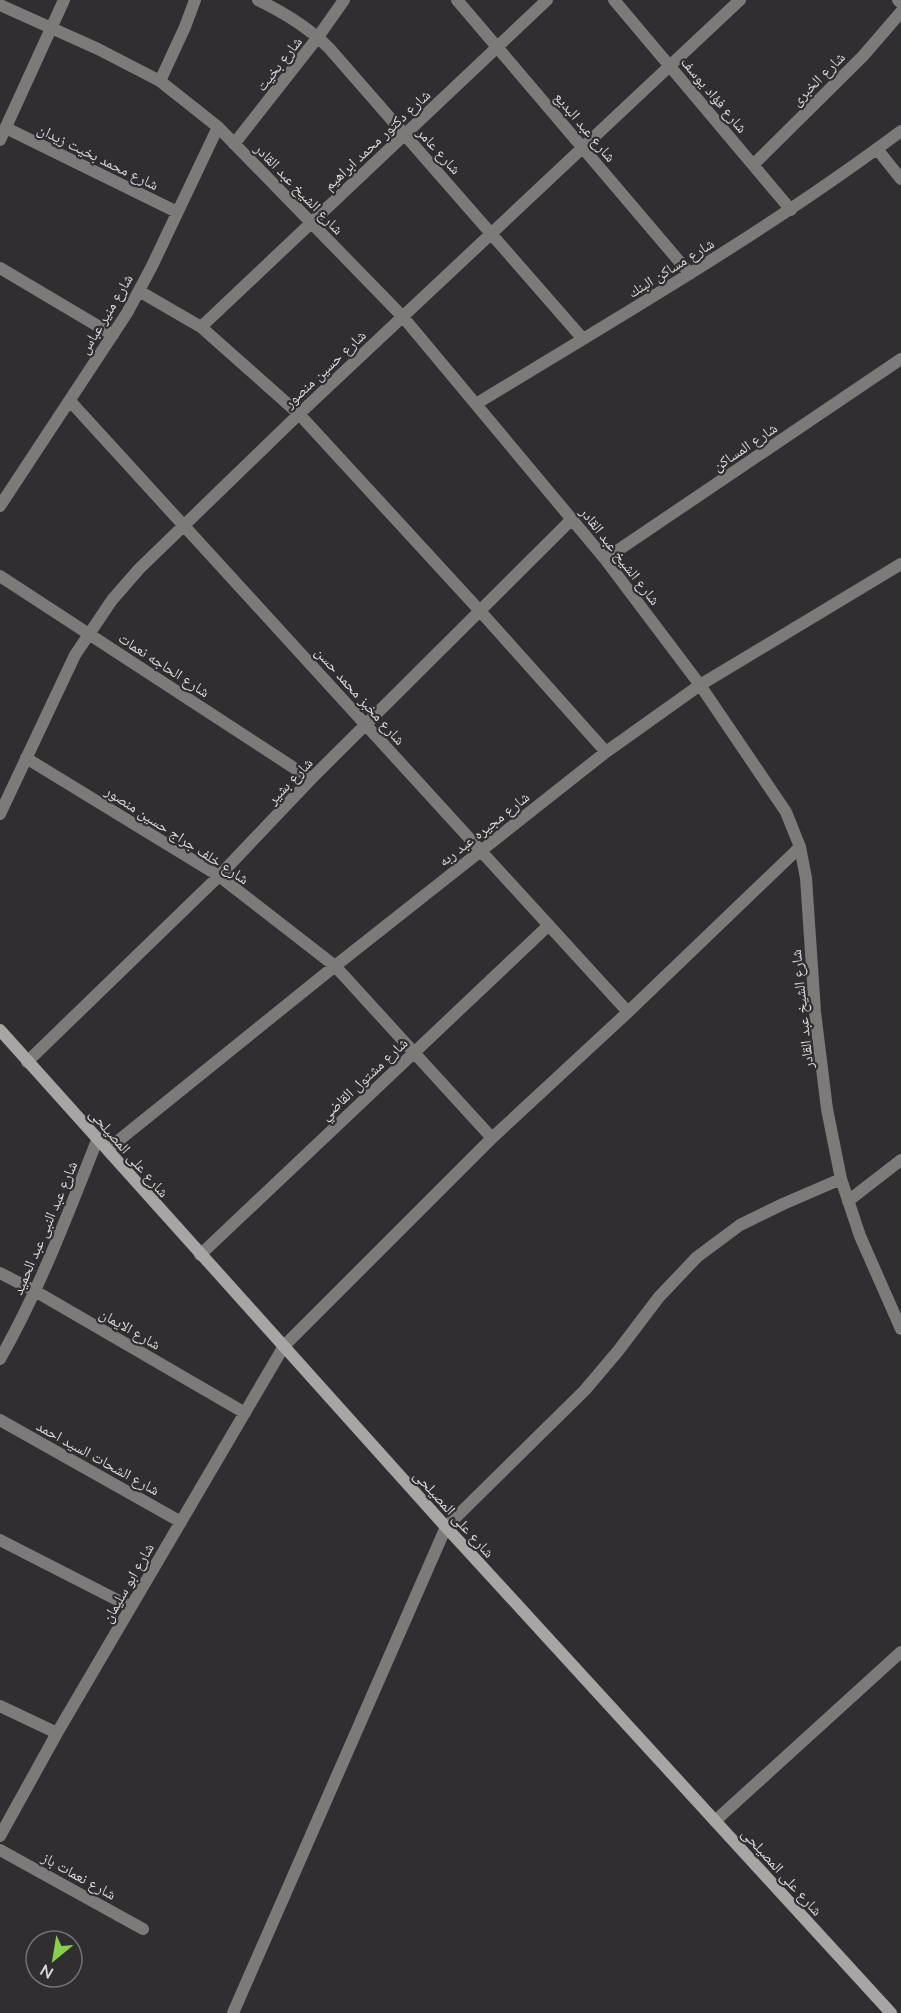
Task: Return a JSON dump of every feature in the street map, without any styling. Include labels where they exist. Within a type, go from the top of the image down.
[{"type":"street","points":[[0,141],[63,0]]},
{"type":"street","points":[[160,81],[195,0]]},
{"type":"street","name":"شارع عامر","points":[[258,0],[286,13],[318,37],[340,59],[583,339]]},
{"type":"street","name":"شارع بخيت","points":[[234,144],[344,0]]},
{"type":"street","name":"شارع عبد البديع","points":[[457,0],[690,274]]},
{"type":"street","name":"شارع دكتور محمد ابراهيم","points":[[201,327],[547,0]]},
{"type":"street","name":"شارع فؤاد يوسف","points":[[614,0],[791,210]]},
{"type":"street","name":"شارع حسين منصور","points":[[0,814],[75,655],[112,600],[139,569],[298,414],[493,234],[740,0]]},
{"type":"street","name":"شارع الشيخ عبد القادر","points":[[0,5],[106,53],[160,81],[218,127],[403,317],[572,519],[700,686],[786,812],[800,847],[806,878],[815,1011],[828,1109],[841,1179],[860,1236],[901,1329]]},
{"type":"street","name":"شارع الخبرى","points":[[753,165],[863,56],[901,12]]},
{"type":"street","name":"شارع منير عباس","points":[[0,506],[113,335],[139,291],[218,127]]},
{"type":"street","name":"شارع محمد بخيت زيدان","points":[[6,128],[177,212]]},
{"type":"street","name":"شارع مساكن البنك","points":[[476,404],[791,210],[901,131]]},
{"type":"street","points":[[877,149],[901,179]]},
{"type":"street","points":[[0,268],[113,335]]},
{"type":"street","points":[[139,291],[201,327],[298,414],[480,611],[606,753]]},
{"type":"street","name":"شارع المساكن","points":[[605,560],[901,359]]},
{"type":"street","name":"شارع مخبز محمد حسن","points":[[70,401],[628,1012]]},
{"type":"street","name":"شارع بشير","points":[[27,1062],[219,876],[311,779],[572,519]]},
{"type":"street","name":"شارع مجيره عبد ربه","points":[[108,1149],[335,966],[606,753],[700,686],[901,564]]},
{"type":"street","name":"شارع الحاجه نعمات","points":[[0,576],[311,779]]},
{"type":"street","name":"شارع خلف جراج حسين منصور","points":[[27,758],[219,876],[335,966],[492,1138]]},
{"type":"street","name":"شارع ابو سليمان","points":[[0,1836],[57,1734],[284,1346],[492,1138],[628,1012],[800,847]]},
{"type":"street","name":"شارع مشتول القاضي","points":[[200,1255],[549,925]]},
{"type":"street","name":"شارع على المصيلحى","points":[[0,1030],[446,1527],[891,2013]]},
{"type":"street","name":"شارع عبد النبى عبد الحميد","points":[[0,1359],[35,1291],[98,1138]]},
{"type":"street","points":[[848,1201],[901,1160]]},
{"type":"street","points":[[233,2013],[446,1527],[585,1390],[659,1297],[697,1257],[740,1225],[841,1179]]},
{"type":"street","name":"شارع الايمان","points":[[0,1273],[35,1291],[244,1413]]},
{"type":"street","name":"شارع الشحات السيد احمد","points":[[0,1420],[181,1522]]},
{"type":"street","points":[[0,1540],[131,1607]]},
{"type":"street","points":[[715,1821],[901,1652]]},
{"type":"street","points":[[0,1706],[57,1734]]},
{"type":"street","name":"شارع نعمات باز","points":[[0,1850],[143,1929]]}]
